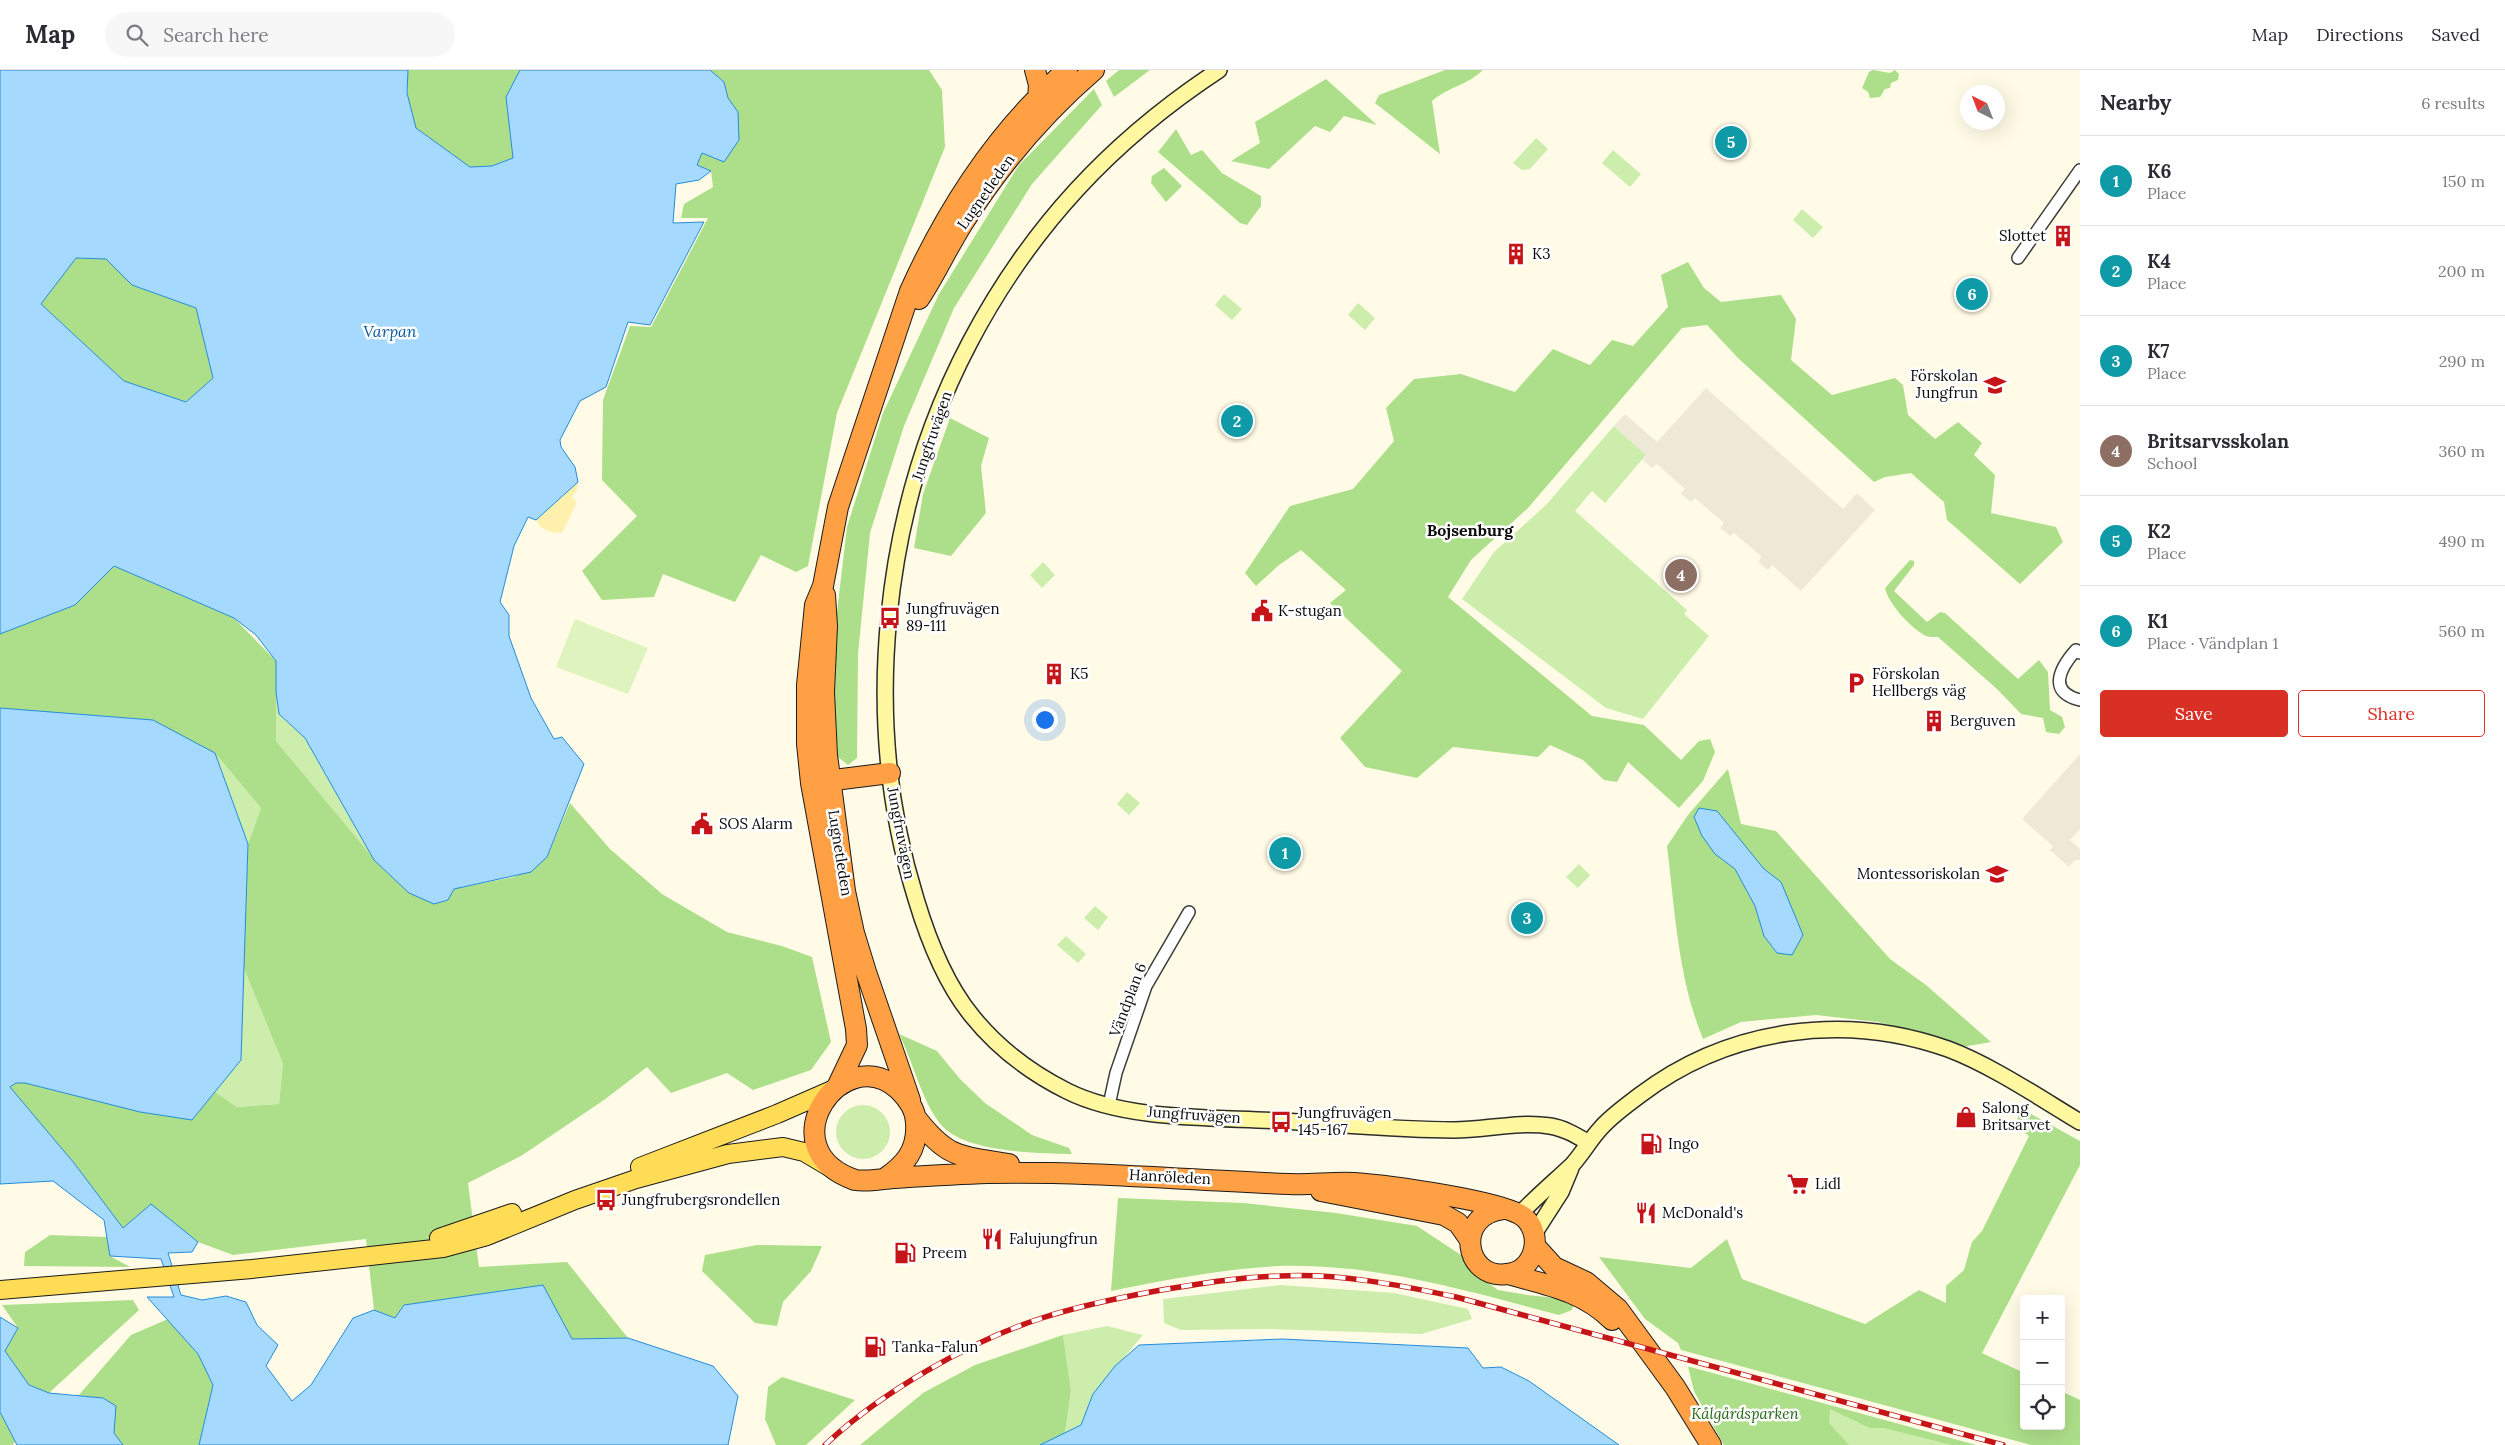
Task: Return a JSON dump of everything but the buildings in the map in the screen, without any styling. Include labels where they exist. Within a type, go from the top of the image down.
[{"type":"highway","points":[[1035,70],[1039,85],[1038,98]]},
{"type":"highway","name":"Lugnetleden","points":[[835,1088],[857,1045],[856,1029],[807,685],[815,606],[823,586],[838,507],[899,330],[910,291],[956,203],[989,155],[1038,98],[1062,75],[1094,70]]},
{"type":"highway","name":"Lugnetleden","points":[[899,330],[956,234],[994,176],[1024,140],[1062,75]]},
{"type":"highway","points":[[820,782],[890,773]]},
{"type":"highway","name":"Lugnetleden","points":[[820,782],[854,933],[915,1114]]},
{"type":"highway","points":[[852,1079],[882,1080],[895,1087],[906,1097],[915,1114],[917,1136],[912,1153],[901,1167],[884,1179],[855,1180],[842,1176],[831,1168],[820,1154],[814,1138],[814,1120],[820,1104],[835,1088],[852,1079]]},
{"type":"highway","name":"Hanröleden","points":[[915,1114],[933,1140],[952,1153],[1050,1172]]},
{"type":"highway","name":"Hanröleden","points":[[884,1179],[1050,1172],[1291,1185],[1352,1183],[1385,1186],[1480,1202],[1512,1212],[1530,1224],[1535,1240],[1554,1267],[1586,1282],[1608,1299],[1627,1320],[1644,1347],[1675,1387],[1711,1445]]},
{"type":"highway","name":"Hanröleden","points":[[1291,1185],[1444,1215],[1458,1223],[1470,1240],[1472,1255],[1481,1266],[1494,1274],[1508,1274],[1560,1287],[1580,1296],[1596,1306],[1644,1347]]},
{"type":"highway","points":[[1470,1240],[1472,1229],[1479,1219],[1489,1212],[1512,1212]]},
{"type":"highway","points":[[1508,1274],[1526,1264],[1535,1240]]},
{"type":"main road","points":[[409,1251],[425,1242],[659,1160],[777,1114],[835,1088]]},
{"type":"main road","points":[[0,1290],[200,1274],[426,1250],[466,1242],[636,1179],[728,1154],[783,1147],[804,1152],[831,1168]]},
{"type":"street","name":"Jungfruvägen","points":[[1219,70],[1170,104],[1118,146],[1054,214],[994,301],[956,370],[932,429],[905,521],[895,576],[886,663],[890,773],[894,816],[918,905],[934,949],[959,997],[989,1035],[1012,1055],[1067,1091],[1109,1105],[1159,1113],[1457,1130],[1546,1125],[1568,1131],[1589,1143]]},
{"type":"street","points":[[2018,258],[2080,170]]},
{"type":"street","points":[[2080,653],[2076,650],[2067,659],[2061,669],[2059,681],[2065,693],[2080,700]]},
{"type":"street","name":"Vändplan 6","points":[[1109,1105],[1116,1073],[1146,986],[1189,912]]},
{"type":"street","points":[[1535,1240],[1561,1192],[1573,1164],[1604,1125],[1639,1096],[1690,1062],[1746,1041],[1780,1033],[1810,1030],[1869,1030],[1912,1038],[1950,1050],[2080,1122]]},
{"type":"street","points":[[1512,1212],[1573,1164]]},
{"type":"green space","points":[[408,70],[520,70],[506,97],[513,158],[492,166],[470,167],[416,128],[407,93]]},
{"type":"green space","points":[[710,70],[929,70],[942,90],[945,147],[837,413],[808,566],[796,572],[761,555],[735,602],[663,574],[654,597],[602,600],[582,571],[637,516],[602,480],[603,400],[630,326],[651,327],[708,218],[681,218],[684,204],[713,187],[711,171],[697,165],[702,153],[738,112],[728,98],[724,82]]},
{"type":"green space","points":[[1119,70],[1150,70],[1114,97],[1106,81]]},
{"type":"green space","points":[[1445,70],[1483,70],[1432,101],[1440,154],[1375,103],[1379,95]]},
{"type":"green space","points":[[1873,70],[1890,73],[1895,70],[1899,74],[1898,80],[1891,83],[1890,88],[1885,89],[1880,97],[1870,98],[1868,92],[1862,88],[1869,72]]},
{"type":"green space","points":[[1326,79],[1377,125],[1344,116],[1330,132],[1315,126],[1269,169],[1231,161],[1260,143],[1255,122]]},
{"type":"green space","points":[[1094,89],[1102,105],[1032,184],[954,308],[904,426],[870,533],[858,654],[857,758],[848,765],[838,757],[832,655],[847,527],[883,413],[939,294],[1019,165]]},
{"type":"green space","points":[[1176,129],[1191,155],[1202,150],[1222,173],[1261,196],[1261,206],[1247,225],[1240,223],[1158,152]]},
{"type":"green space","points":[[1536,138],[1548,149],[1530,169],[1522,170],[1513,163]]},
{"type":"green space","points":[[1613,150],[1641,174],[1630,187],[1602,163]]},
{"type":"green space","points":[[1164,168],[1182,186],[1166,202],[1151,183],[1152,176]]},
{"type":"green space","points":[[1802,209],[1823,227],[1813,238],[1793,220]]},
{"type":"green space","points":[[76,258],[106,259],[132,285],[196,308],[213,378],[186,402],[124,381],[41,304]]},
{"type":"green space","points":[[1688,262],[1704,288],[1721,302],[1781,295],[1796,319],[1791,360],[1832,395],[1895,378],[1903,385],[1908,415],[1935,439],[1958,422],[1982,443],[1974,455],[1995,475],[1991,513],[2056,527],[2063,542],[2020,584],[1947,520],[1944,502],[1911,473],[1885,477],[1874,482],[1739,359],[1707,325],[1682,328],[1528,508],[1471,560],[1448,597],[1592,716],[1644,725],[1681,760],[1699,741],[1710,739],[1715,752],[1703,781],[1679,808],[1628,762],[1617,782],[1604,780],[1583,760],[1550,745],[1538,757],[1453,747],[1417,778],[1365,767],[1340,738],[1402,671],[1330,603],[1346,590],[1301,550],[1279,565],[1256,586],[1245,573],[1290,506],[1353,489],[1394,441],[1386,408],[1414,379],[1461,374],[1515,392],[1553,349],[1590,365],[1612,340],[1633,346],[1668,307],[1661,275]]},
{"type":"green space","points":[[1224,294],[1242,309],[1232,320],[1215,305]]},
{"type":"green space","points":[[1358,303],[1375,318],[1365,330],[1348,315]]},
{"type":"green space","points":[[950,418],[989,438],[981,466],[986,513],[951,556],[914,548],[923,494]]},
{"type":"green space","points":[[1614,426],[1646,455],[1605,503],[1592,491],[1575,511],[1687,610],[1684,614],[1709,636],[1643,719],[1606,708],[1462,599],[1494,552],[1546,505]]},
{"type":"green space","points":[[1910,560],[1914,561],[1914,565],[1894,591],[1927,622],[1940,612],[1945,613],[2018,679],[2039,660],[2048,672],[2050,710],[2062,717],[2065,727],[2059,734],[2046,732],[2043,718],[2021,714],[1997,689],[1938,637],[1930,637],[1920,633],[1901,615],[1885,588]]},
{"type":"green space","points":[[1043,562],[1055,575],[1042,588],[1030,575]]},
{"type":"green space","points":[[114,566],[234,618],[276,661],[276,741],[374,859],[409,893],[453,889],[514,877],[547,857],[570,803],[610,849],[662,894],[727,932],[782,946],[812,957],[831,1042],[811,1070],[753,1090],[727,1073],[671,1093],[647,1067],[604,1100],[521,1156],[468,1183],[479,1267],[567,1262],[628,1338],[572,1339],[404,1305],[395,1318],[374,1310],[366,1239],[233,1255],[198,1242],[151,1205],[123,1228],[74,1163],[9,1087],[16,1083],[25,1083],[192,1120],[215,1092],[237,1107],[279,1104],[283,1064],[243,966],[248,844],[261,808],[215,753],[0,708],[0,634],[75,605]]},
{"type":"green space","points":[[575,619],[648,648],[628,694],[556,667]]},
{"type":"green space","points":[[276,692],[279,714],[305,738],[374,860],[276,741]]},
{"type":"green space","points":[[215,753],[261,808],[248,844]]},
{"type":"green space","points":[[1728,769],[1741,824],[1776,831],[1890,959],[1926,985],[1991,1042],[1962,1047],[1878,1022],[1816,1015],[1741,1022],[1703,1039],[1688,992],[1683,968],[1675,920],[1667,846],[1688,815]],"holes":[[[1735,869],[1764,869],[1781,882],[1777,953],[1764,936],[1755,906]]]},
{"type":"green space","points":[[1127,792],[1140,803],[1129,815],[1117,804]]},
{"type":"green space","points":[[1579,864],[1590,875],[1578,888],[1566,877]]},
{"type":"green space","points":[[1095,906],[1108,917],[1098,930],[1084,918]]},
{"type":"green space","points":[[1066,936],[1086,954],[1078,963],[1057,945]]},
{"type":"green space","points":[[243,966],[283,1064],[279,1104],[237,1107],[215,1092],[241,1060]]},
{"type":"green space","points":[[899,1034],[937,1051],[960,1079],[985,1103],[1032,1135],[1069,1148],[1072,1154],[1020,1152],[1000,1149],[963,1140],[948,1132],[938,1121],[926,1100]]},
{"type":"green space","points":[[858,1105],[868,1105],[878,1109],[886,1117],[890,1132],[886,1147],[878,1155],[868,1159],[858,1159],[848,1155],[840,1147],[836,1137],[836,1127],[840,1117],[848,1109]]},
{"type":"green space","points":[[2020,1108],[2080,1141],[2080,1165],[1982,1353],[2020,1371],[2020,1430],[2065,1430],[2065,1393],[2080,1400],[2080,1445],[2031,1445],[1681,1350],[1678,1343],[1645,1319],[1599,1257],[1691,1268],[1727,1239],[1742,1279],[1865,1324],[1919,1290],[1946,1303],[1946,1286],[1964,1270],[1972,1242],[1982,1231],[2029,1136],[2016,1126]]},
{"type":"green space","points":[[1118,1198],[1243,1203],[1336,1213],[1417,1226],[1464,1257],[1479,1276],[1498,1290],[1566,1299],[1574,1304],[1572,1310],[1559,1315],[1421,1280],[1350,1269],[1315,1266],[1279,1266],[1215,1272],[1111,1291]]},
{"type":"green space","points":[[50,1235],[107,1237],[110,1256],[130,1267],[24,1266],[25,1252]]},
{"type":"green space","points":[[757,1245],[822,1246],[811,1271],[783,1302],[777,1326],[755,1323],[702,1271],[705,1255]]},
{"type":"green space","points":[[1281,1285],[1394,1293],[1468,1309],[1472,1319],[1422,1334],[1269,1329],[1181,1330],[1164,1323],[1163,1299]]},
{"type":"green space","points":[[133,1300],[139,1310],[49,1393],[29,1385],[5,1351],[18,1328],[2,1305]]},
{"type":"green space","points":[[168,1319],[198,1354],[213,1385],[199,1445],[123,1445],[114,1433],[103,1398],[78,1396],[131,1335]]},
{"type":"green space","points":[[1107,1326],[1143,1335],[1093,1394],[1081,1425],[1065,1433],[1071,1391],[1063,1335]]},
{"type":"green space","points":[[1063,1335],[1071,1391],[1065,1433],[1040,1445],[860,1445],[923,1393],[975,1365]]},
{"type":"green space","name":"Kålgårdsparken","points":[[1688,1367],[1976,1445],[1952,1445],[1884,1428],[1870,1428],[1830,1409],[1829,1423],[1849,1445],[1724,1445],[1694,1391]]},
{"type":"green space","name":"Kålgårdsparken","points":[[1690,1367],[1976,1445],[1724,1445],[1694,1391]]},
{"type":"green space","points":[[782,1377],[855,1400],[806,1445],[776,1445],[765,1419],[768,1387]]},
{"type":"green space","points":[[0,1412],[16,1439],[13,1445],[0,1445]]},
{"type":"sand","points":[[578,482],[577,490],[572,497],[577,502],[562,533],[543,529],[536,520]]},
{"type":"shaded area","points":[[1706,388],[1843,509],[1857,493],[1875,510],[1801,591],[1772,565],[1768,570],[1758,562],[1762,557],[1734,533],[1730,536],[1720,528],[1724,523],[1695,498],[1691,502],[1681,494],[1685,489],[1657,464],[1652,468],[1643,460],[1646,455],[1614,426],[1625,414],[1657,442]]},
{"type":"shaded area","points":[[2080,754],[2080,829],[2070,840],[2080,849],[2080,860],[2075,860],[2069,867],[2050,850],[2053,846],[2022,819]]},
{"type":"water","name":"Varpan","points":[[0,70],[408,70],[407,93],[416,128],[470,167],[492,166],[513,158],[506,97],[520,70],[710,70],[724,82],[728,98],[738,112],[739,140],[724,162],[702,153],[697,165],[711,171],[699,180],[676,184],[673,223],[704,222],[650,325],[628,322],[606,387],[580,401],[560,440],[561,447],[575,467],[578,482],[536,520],[528,517],[514,546],[500,602],[509,615],[509,636],[531,698],[554,739],[562,737],[584,764],[547,857],[531,872],[454,889],[448,900],[434,904],[409,893],[374,860],[305,738],[279,714],[276,692],[276,661],[256,635],[234,618],[114,566],[75,605],[0,634]],"holes":[[[76,258],[106,259],[132,285],[196,308],[213,378],[186,402],[124,381],[41,304]]]},
{"type":"water","points":[[0,708],[153,720],[215,753],[248,844],[241,1060],[192,1120],[140,1112],[25,1083],[16,1083],[10,1087],[74,1163],[123,1228],[151,1204],[198,1242],[192,1252],[168,1253],[181,1295],[202,1300],[226,1296],[246,1302],[257,1325],[278,1345],[266,1366],[292,1401],[311,1385],[353,1318],[374,1310],[395,1318],[404,1305],[543,1285],[572,1339],[628,1338],[713,1366],[738,1396],[728,1445],[199,1445],[213,1385],[198,1354],[147,1297],[174,1297],[161,1259],[110,1256],[104,1220],[53,1181],[0,1184]]},
{"type":"water","points":[[1699,808],[1717,811],[1764,869],[1781,882],[1803,935],[1792,955],[1777,953],[1764,936],[1755,906],[1735,869],[1715,854],[1702,836],[1694,817]]},
{"type":"water","points":[[0,1317],[18,1328],[5,1351],[29,1385],[49,1393],[103,1398],[116,1406],[114,1433],[123,1445],[17,1445],[0,1412]]},
{"type":"water","points":[[1282,1339],[1468,1348],[1483,1368],[1501,1367],[1529,1381],[1619,1445],[1040,1445],[1081,1425],[1093,1394],[1115,1366],[1139,1345]]},
{"type":"railway","points":[[825,1445],[872,1406],[927,1371],[985,1340],[1042,1318],[1099,1303],[1187,1286],[1249,1278],[1302,1276],[1347,1278],[1456,1297],[2003,1445]]},
{"type":"place","name":"K2","points":[[1731,142]]},
{"type":"place","name":"Slottet","points":[[2063,236]]},
{"type":"place","name":"K3","points":[[1516,254]]},
{"type":"place","name":"K1","points":[[1972,294]]},
{"type":"place","name":"Förskolan Jungfrun","points":[[1995,385]]},
{"type":"place","name":"K4","points":[[1237,421]]},
{"type":"place","name":"Britsarvsskolan","points":[[1681,575]]},
{"type":"place","name":"K-stugan","points":[[1262,611]]},
{"type":"place","name":"Jungfruvägen 89-111","points":[[890,618]]},
{"type":"place","name":"K5","points":[[1054,674]]},
{"type":"place","name":"Förskolan Hellbergs väg","points":[[1856,683]]},
{"type":"place","name":"Berguven","points":[[1934,721]]},
{"type":"place","name":"SOS Alarm","points":[[702,824]]},
{"type":"place","name":"K6","points":[[1285,853]]},
{"type":"place","name":"Montessoriskolan","points":[[1997,874]]},
{"type":"place","name":"K7","points":[[1527,918]]},
{"type":"place","name":"Salong Britsarvet","points":[[1966,1117]]},
{"type":"place","name":"Jungfruvägen 145-167","points":[[1281,1122]]},
{"type":"place","name":"Ingo","points":[[1651,1144]]},
{"type":"place","name":"Lidl","points":[[1798,1184]]},
{"type":"place","name":"Jungfrubergsrondellen","points":[[606,1200]]},
{"type":"place","name":"McDonald's","points":[[1646,1213]]},
{"type":"place","name":"Falujungfrun","points":[[992,1239]]},
{"type":"place","name":"Preem","points":[[905,1253]]},
{"type":"place","name":"Tanka-Falun","points":[[875,1347]]},
{"type":"district","name":"Bojsenburg","points":[[1470,530]]}]
